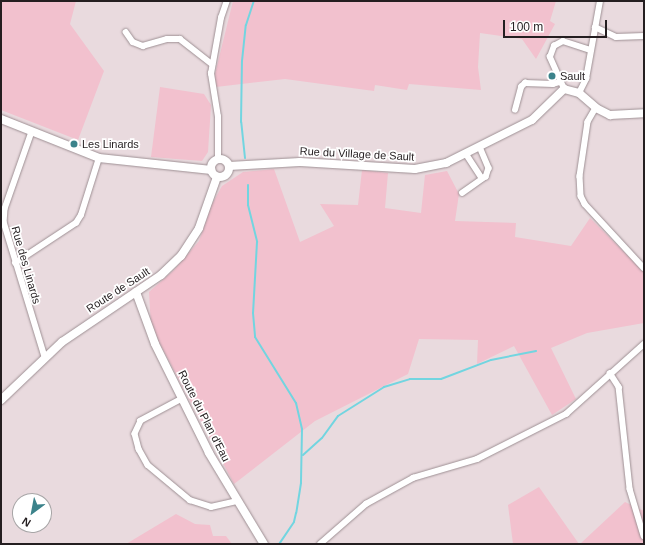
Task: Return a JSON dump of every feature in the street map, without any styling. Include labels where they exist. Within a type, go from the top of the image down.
[{"type":"street","points":[[218,158],[224,159],[229,166],[226,175],[217,177],[211,170],[211,164],[218,158],[218,117],[211,84],[212,64],[220,18],[227,1]]},
{"type":"street","points":[[579,93],[586,79],[600,1]]},
{"type":"street","points":[[595,28],[616,37],[644,36]]},
{"type":"street","points":[[126,32],[133,42],[143,46],[166,39],[180,39],[212,64]]},
{"type":"street","points":[[562,85],[550,57],[554,46],[564,41],[591,50]]},
{"type":"street","points":[[515,110],[521,87],[525,83],[562,85],[579,93],[596,108],[610,115],[644,113]]},
{"type":"street","name":"Rue du Village de Sault","points":[[229,166],[300,162],[414,168],[446,163],[480,147],[538,116],[562,85]]},
{"type":"street","points":[[596,108],[588,122],[580,176],[581,196],[585,204],[644,268]]},
{"type":"street","points":[[1,119],[99,158],[211,170]]},
{"type":"street","name":"Rue des Linards","points":[[32,132],[4,215],[15,263],[45,357]]},
{"type":"street","points":[[462,193],[486,177],[489,168],[480,147]]},
{"type":"street","points":[[466,154],[482,180]]},
{"type":"street","points":[[15,263],[76,223],[81,215],[99,158]]},
{"type":"street","name":"Route de Sault","points":[[1,400],[45,357],[88,323],[161,275],[192,241],[217,177]]},
{"type":"street","name":"Route du Plan d'Eau","points":[[136,292],[155,344],[182,399],[209,452],[264,544]]},
{"type":"street","points":[[320,544],[366,504],[413,478],[477,459],[566,414],[610,372],[644,344]]},
{"type":"street","points":[[610,372],[619,387],[630,489],[644,536]]},
{"type":"street","points":[[182,399],[141,421],[135,434],[139,449],[148,465],[190,500],[211,507],[238,500]]},
{"type":"shaded area","points":[[1,1],[76,1],[70,24],[104,71],[78,140],[1,110]]},
{"type":"shaded area","points":[[233,1],[556,1],[550,21],[555,24],[536,59],[522,39],[480,33],[478,67],[481,90],[409,84],[407,90],[375,85],[374,91],[285,79],[216,87],[214,78]]},
{"type":"shaded area","points":[[160,87],[204,94],[211,105],[208,152],[202,161],[151,157]]},
{"type":"shaded area","points":[[274,169],[300,242],[334,226],[320,204],[358,205],[362,170],[388,173],[385,208],[421,213],[425,175],[447,171],[459,194],[455,221],[516,223],[515,237],[571,246],[590,218],[644,272],[644,323],[587,333],[551,348],[576,399],[552,415],[514,346],[477,364],[478,340],[419,339],[408,374],[315,421],[234,484],[151,327],[149,292],[174,270],[199,241],[211,206],[222,186],[243,172]]},
{"type":"shaded area","points":[[539,487],[579,544],[513,544],[508,505]]},
{"type":"shaded area","points":[[625,502],[644,511],[644,544],[580,544]]},
{"type":"shaded area","points":[[176,514],[195,524],[210,525],[213,536],[226,536],[232,544],[126,544]]},
{"type":"waterway","points":[[245,158],[241,122],[242,61],[246,25],[254,1]]},
{"type":"waterway","points":[[248,185],[248,205],[257,242],[253,313],[255,337],[296,403],[302,429],[301,483],[296,513],[294,522],[279,544]]},
{"type":"waterway","points":[[303,455],[322,438],[338,416],[384,387],[410,379],[441,379],[491,360],[536,351]]},
{"type":"place","name":"Sault","points":[[552,76]]},
{"type":"place","name":"Les Linards","points":[[74,144]]}]
